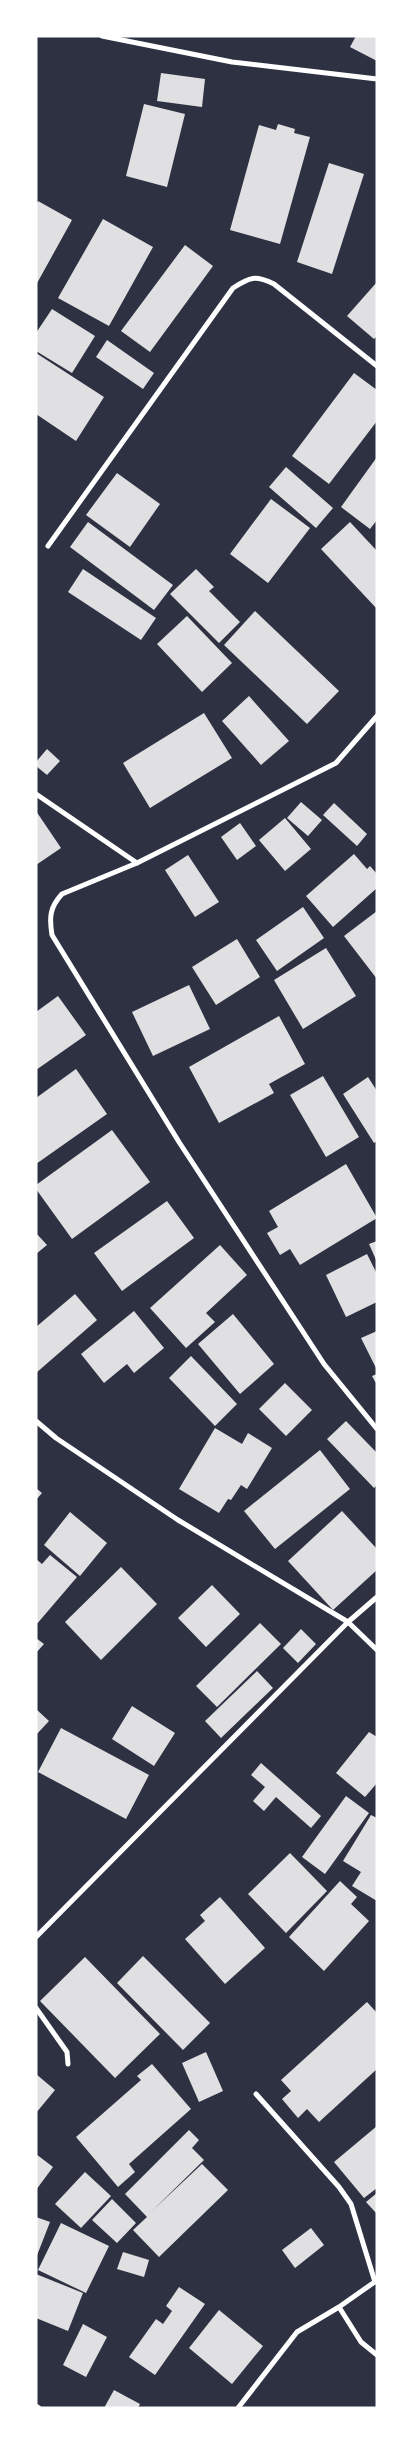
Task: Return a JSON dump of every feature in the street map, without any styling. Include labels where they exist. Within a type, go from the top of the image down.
[{"type":"street","points":[[102,36],[232,62],[377,79]]},
{"type":"street","points":[[48,546],[233,288],[248,279],[261,278],[274,284],[377,366]]},
{"type":"street","points":[[377,716],[336,763],[137,864],[62,894],[54,903],[49,917],[52,935],[178,1142],[313,1348],[377,1429]]},
{"type":"street","points":[[36,794],[137,864]]},
{"type":"street","points":[[36,1421],[56,1438],[178,1520],[348,1622],[377,1650]]},
{"type":"street","points":[[36,1937],[348,1622],[377,1597]]},
{"type":"street","points":[[36,2008],[64,2046],[68,2064]]},
{"type":"street","points":[[238,2408],[297,2332],[339,2307],[376,2281],[350,2204],[339,2187],[256,2094]]},
{"type":"street","points":[[339,2307],[361,2342],[377,2355]]},
{"type":"building","points":[[356,36],[377,36],[377,61],[350,47]]},
{"type":"building","points":[[161,73],[205,79],[202,107],[157,101]]},
{"type":"building","points":[[144,104],[185,114],[167,187],[126,176]]},
{"type":"building","points":[[278,124],[295,129],[294,133],[310,137],[280,244],[230,230],[259,125],[276,130]]},
{"type":"building","points":[[329,163],[364,174],[332,274],[297,262]]},
{"type":"building","points":[[38,201],[72,220],[36,285],[36,205]]},
{"type":"building","points":[[103,219],[153,247],[109,326],[58,298]]},
{"type":"building","points":[[185,245],[213,266],[150,352],[121,331]]},
{"type":"building","points":[[377,282],[377,336],[374,339],[347,316]]},
{"type":"building","points":[[52,309],[95,336],[72,373],[36,351],[36,333]]},
{"type":"building","points":[[107,340],[154,373],[143,389],[96,357]]},
{"type":"building","points":[[36,353],[104,397],[76,441],[36,414]]},
{"type":"building","points":[[354,373],[377,390],[377,421],[329,484],[292,456]]},
{"type":"building","points":[[377,457],[377,520],[370,529],[341,507]]},
{"type":"building","points":[[286,467],[333,508],[316,528],[269,487]]},
{"type":"building","points":[[117,473],[160,504],[130,547],[86,515]]},
{"type":"building","points":[[271,499],[310,528],[268,583],[230,554]]},
{"type":"building","points":[[88,522],[173,585],[154,610],[70,547]]},
{"type":"building","points":[[350,522],[377,551],[377,609],[321,549]]},
{"type":"building","points":[[83,569],[156,618],[141,640],[68,592]]},
{"type":"building","points":[[196,569],[214,587],[209,591],[240,622],[219,643],[170,594]]},
{"type":"building","points":[[255,611],[339,691],[307,724],[224,645]]},
{"type":"building","points":[[187,616],[232,663],[202,692],[157,644]]},
{"type":"building","points":[[249,696],[289,741],[261,765],[222,721]]},
{"type":"building","points":[[204,713],[232,758],[150,808],[123,763]]},
{"type":"building","points":[[47,749],[60,761],[47,775],[36,766],[36,762]]},
{"type":"building","points":[[301,802],[322,820],[308,836],[287,818]]},
{"type":"building","points":[[334,803],[367,834],[357,846],[323,815]]},
{"type":"building","points":[[36,811],[61,848],[36,865]]},
{"type":"building","points":[[285,818],[311,849],[285,871],[259,840]]},
{"type":"building","points":[[240,823],[256,846],[237,860],[221,837]]},
{"type":"building","points":[[354,854],[367,869],[370,866],[377,874],[377,888],[333,927],[306,896]]},
{"type":"building","points":[[188,855],[219,902],[195,917],[165,870]]},
{"type":"building","points":[[303,907],[324,938],[277,971],[256,940]]},
{"type":"building","points":[[377,911],[377,979],[344,936]]},
{"type":"building","points":[[237,939],[260,977],[216,1005],[192,967]]},
{"type":"building","points":[[326,948],[356,996],[303,1029],[274,980]]},
{"type":"building","points":[[189,985],[210,1029],[153,1056],[132,1012]]},
{"type":"building","points":[[58,996],[86,1035],[36,1070],[36,1012]]},
{"type":"building","points":[[279,1016],[305,1064],[269,1084],[274,1093],[219,1123],[189,1067]]},
{"type":"building","points":[[76,1069],[107,1114],[36,1164],[36,1098]]},
{"type":"building","points":[[323,1076],[359,1137],[326,1157],[290,1095]]},
{"type":"building","points":[[368,1077],[377,1091],[377,1141],[374,1143],[343,1094]]},
{"type":"building","points":[[112,1130],[150,1182],[72,1239],[36,1189],[36,1185]]},
{"type":"building","points":[[346,1164],[377,1218],[300,1265],[290,1249],[280,1255],[267,1233],[278,1227],[269,1211]]},
{"type":"building","points":[[167,1201],[194,1238],[122,1291],[94,1253]]},
{"type":"building","points":[[36,1233],[47,1245],[36,1254]]},
{"type":"building","points":[[377,1241],[377,1262],[369,1244]]},
{"type":"building","points":[[220,1245],[247,1275],[206,1313],[215,1322],[186,1348],[150,1308]]},
{"type":"building","points":[[367,1254],[377,1274],[377,1302],[346,1317],[326,1275]]},
{"type":"building","points":[[75,1294],[97,1320],[36,1373],[36,1327]]},
{"type":"building","points":[[134,1311],[164,1348],[134,1373],[127,1364],[104,1383],[81,1354]]},
{"type":"building","points":[[233,1314],[274,1364],[240,1394],[198,1344]]},
{"type":"building","points":[[377,1331],[377,1370],[361,1338]]},
{"type":"building","points":[[191,1356],[237,1404],[215,1426],[169,1378]]},
{"type":"building","points":[[377,1374],[377,1385],[372,1376]]},
{"type":"building","points":[[285,1383],[312,1410],[286,1436],[259,1409]]},
{"type":"building","points":[[346,1421],[377,1453],[377,1485],[374,1488],[327,1439]]},
{"type":"building","points":[[215,1428],[242,1444],[248,1433],[272,1448],[247,1489],[241,1485],[231,1500],[228,1499],[219,1513],[179,1489]]},
{"type":"building","points":[[320,1450],[350,1489],[275,1549],[244,1511]]},
{"type":"building","points":[[36,1488],[42,1493],[36,1500]]},
{"type":"building","points":[[342,1511],[377,1549],[377,1570],[333,1610],[288,1561]]},
{"type":"building","points":[[70,1512],[107,1543],[80,1576],[44,1545]]},
{"type":"building","points":[[50,1555],[77,1577],[36,1625],[36,1559],[42,1564]]},
{"type":"building","points":[[121,1567],[157,1604],[101,1660],[65,1622]]},
{"type":"building","points":[[212,1585],[240,1614],[206,1647],[178,1618]]},
{"type":"building","points":[[260,1623],[281,1644],[217,1707],[196,1686]]},
{"type":"building","points":[[301,1629],[316,1644],[298,1663],[283,1648]]},
{"type":"building","points":[[36,1638],[44,1644],[36,1653]]},
{"type":"building","points":[[257,1671],[273,1688],[221,1738],[205,1721]]},
{"type":"building","points":[[132,1706],[175,1733],[154,1766],[112,1739]]},
{"type":"building","points":[[36,1709],[49,1721],[36,1735]]},
{"type":"building","points":[[61,1728],[149,1775],[126,1819],[38,1772]]},
{"type":"building","points":[[369,1732],[377,1737],[377,1783],[365,1797],[336,1773]]},
{"type":"building","points":[[261,1763],[321,1816],[311,1828],[276,1797],[264,1811],[253,1801],[265,1787],[251,1775]]},
{"type":"building","points":[[346,1796],[369,1813],[325,1874],[302,1857]]},
{"type":"building","points":[[371,1815],[377,1818],[377,1901],[352,1886],[361,1872],[343,1861]]},
{"type":"building","points":[[290,1853],[327,1891],[286,1933],[248,1894]]},
{"type":"building","points":[[340,1881],[357,1897],[351,1904],[369,1921],[324,1971],[289,1937]]},
{"type":"building","points":[[220,1897],[265,1948],[225,1984],[185,1939],[205,1921],[200,1915]]},
{"type":"building","points":[[143,1956],[210,2023],[183,2050],[117,1983]]},
{"type":"building","points":[[85,1957],[160,2034],[115,2078],[40,2001]]},
{"type":"building","points":[[367,2002],[377,2013],[377,2069],[319,2122],[307,2109],[298,2118],[282,2099],[291,2091],[281,2080]]},
{"type":"building","points":[[206,2052],[223,2091],[199,2102],[182,2063]]},
{"type":"building","points":[[152,2064],[191,2109],[129,2164],[135,2172],[118,2187],[76,2137],[141,2080],[137,2076]]},
{"type":"building","points":[[36,2074],[55,2090],[36,2113]]},
{"type":"building","points":[[377,2126],[377,2188],[364,2198],[334,2162]]},
{"type":"building","points":[[189,2130],[199,2140],[192,2148],[204,2160],[152,2211],[202,2164],[228,2190],[159,2257],[133,2230],[147,2217],[125,2194]]},
{"type":"building","points":[[36,2154],[53,2167],[36,2190]]},
{"type":"building","points":[[85,2172],[111,2196],[81,2228],[55,2204]]},
{"type":"building","points":[[377,2193],[377,2214],[366,2202]]},
{"type":"building","points":[[112,2199],[136,2223],[117,2243],[92,2220]]},
{"type":"building","points":[[36,2217],[50,2222],[36,2258]]},
{"type":"building","points":[[61,2223],[109,2246],[86,2293],[38,2270]]},
{"type":"building","points":[[311,2228],[324,2245],[295,2268],[282,2250]]},
{"type":"building","points":[[123,2252],[149,2260],[144,2277],[117,2269]]},
{"type":"building","points":[[36,2274],[83,2293],[68,2331],[36,2318]]},
{"type":"building","points":[[179,2287],[205,2304],[155,2375],[129,2357],[156,2319],[163,2324],[172,2311],[166,2306]]},
{"type":"building","points":[[219,2310],[263,2346],[232,2384],[189,2348]]},
{"type":"building","points":[[83,2324],[107,2337],[86,2377],[63,2365]]},
{"type":"building","points":[[114,2390],[140,2404],[138,2408],[104,2408]]}]
